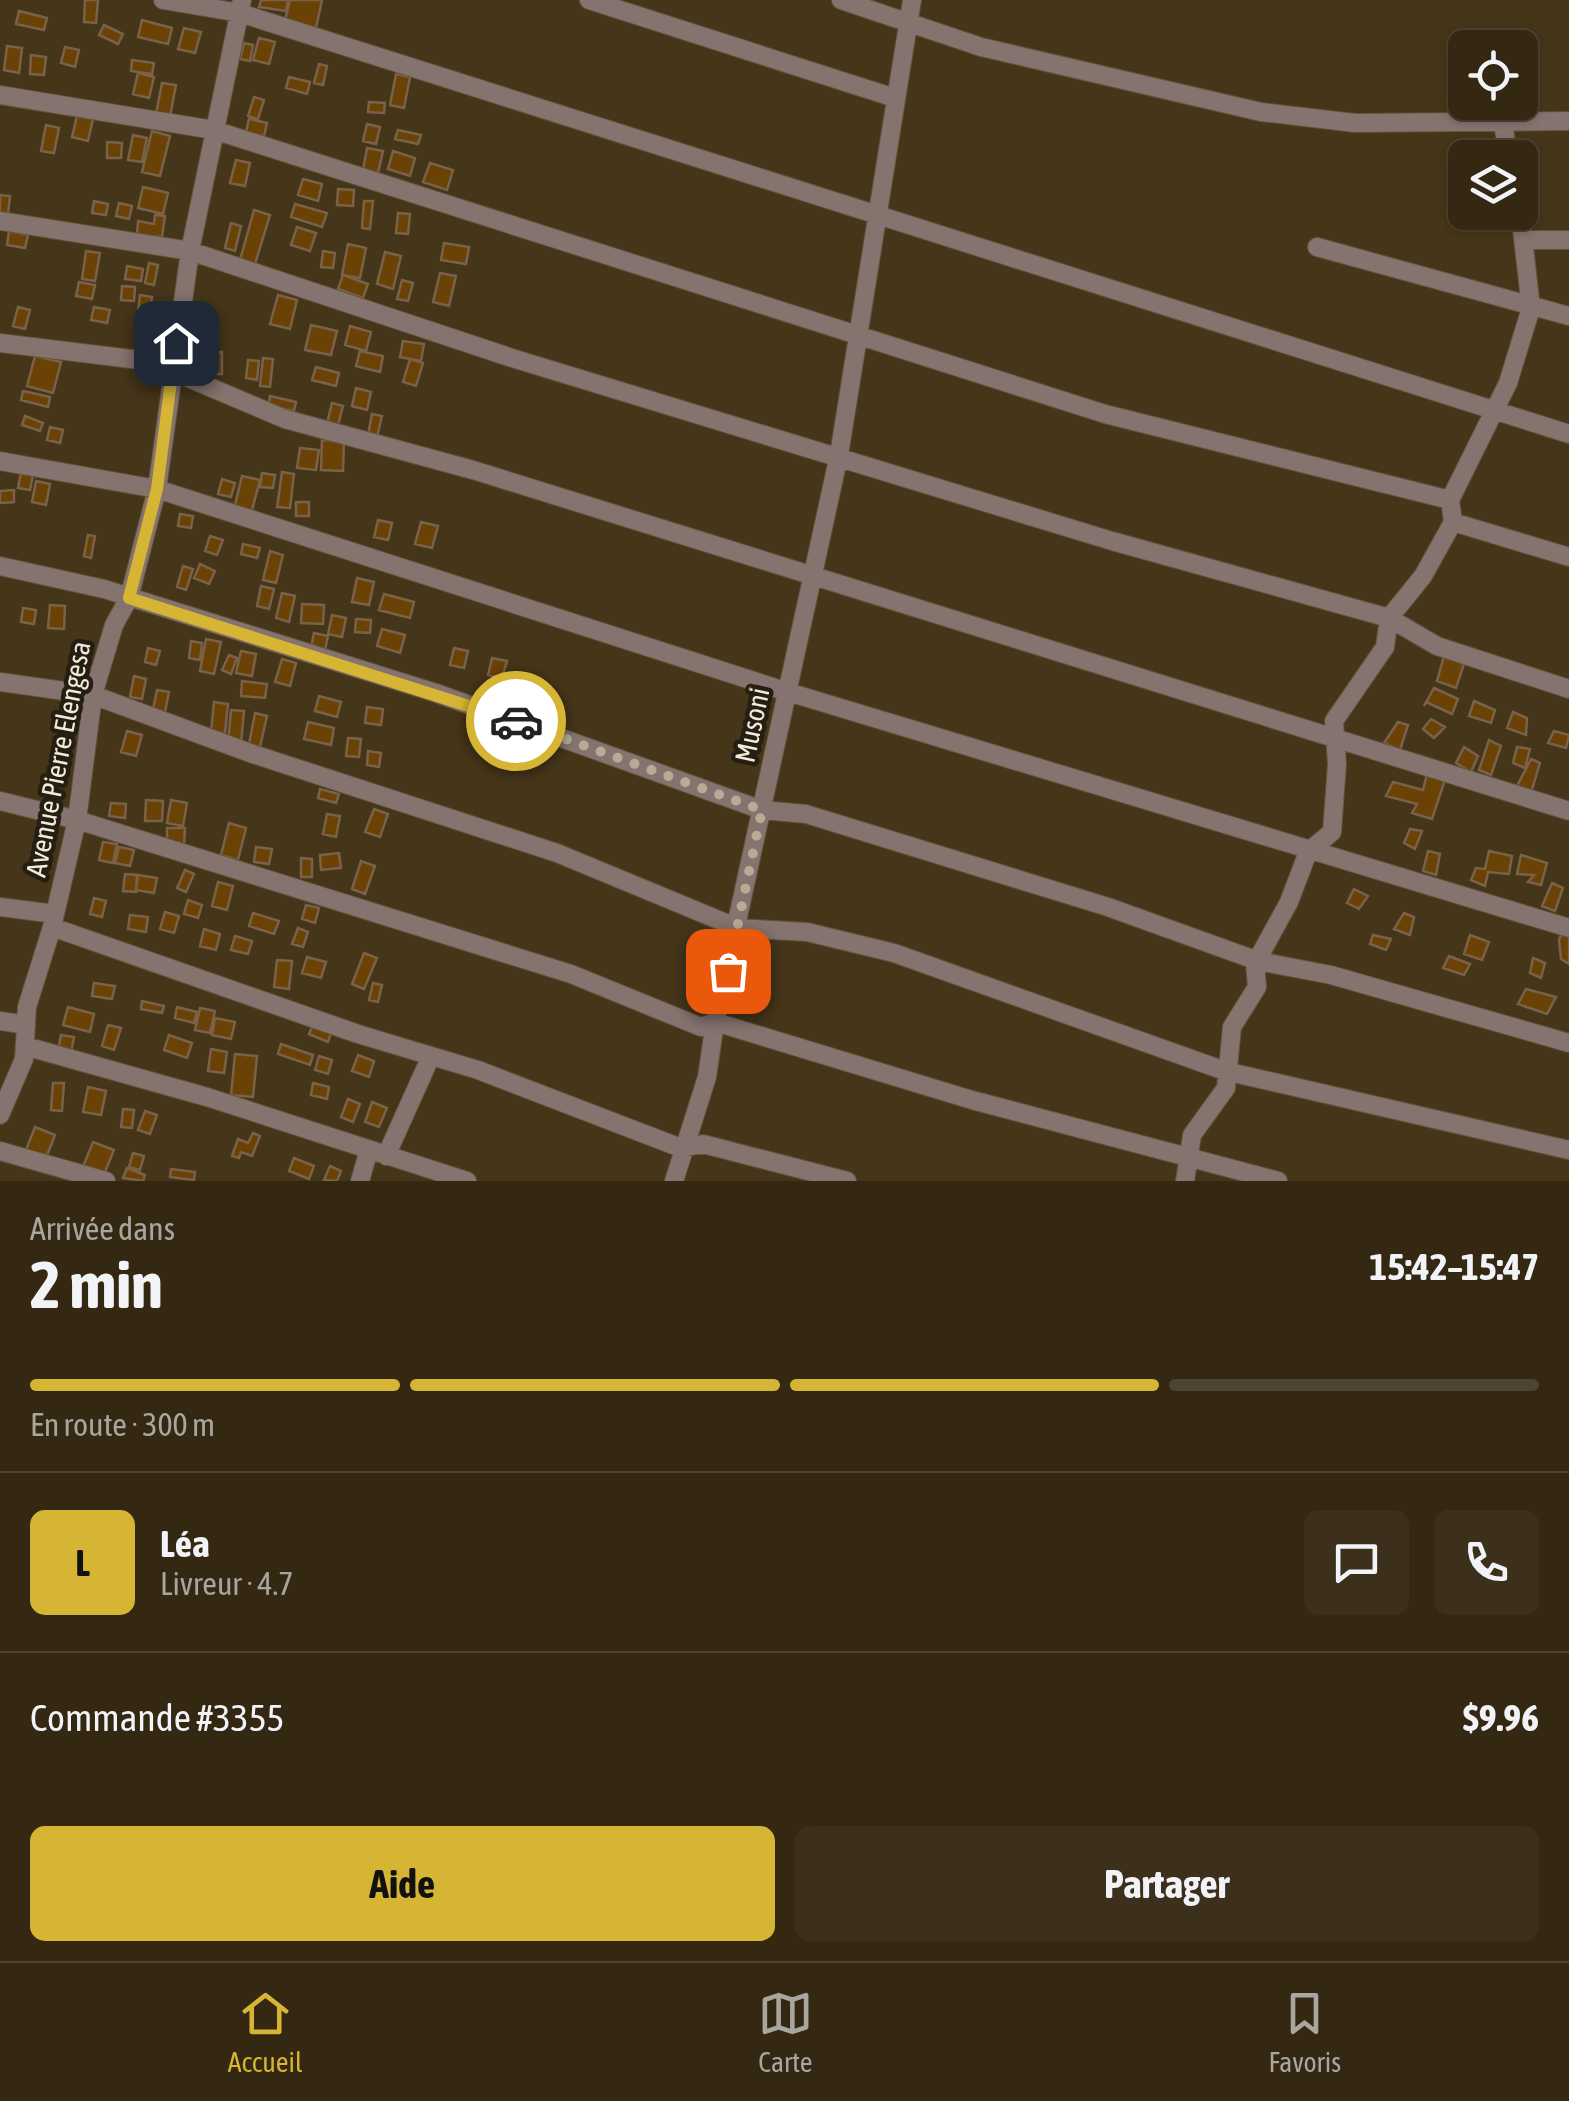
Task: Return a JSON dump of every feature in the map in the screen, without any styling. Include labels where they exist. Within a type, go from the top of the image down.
[{"type":"street","points":[[163,0],[241,6],[880,216],[1569,434]]},
{"type":"street","points":[[589,0],[894,98]]},
{"type":"street","points":[[841,0],[981,46],[1261,112],[1355,123],[1569,122]]},
{"type":"street","name":"Musoni","points":[[674,1181],[707,1077],[715,1022],[840,454],[912,0]]},
{"type":"street","name":"Avenue Pierre Elengesa","points":[[0,1114],[25,1046],[29,999],[54,921],[77,820],[93,695],[114,625],[129,598],[157,489],[190,251],[241,6]]},
{"type":"street","points":[[0,94],[214,130],[1105,414],[1450,500]]},
{"type":"street","points":[[1503,124],[1506,140]]},
{"type":"street","points":[[0,221],[190,251],[512,358],[840,454],[1075,530],[1390,618],[1438,646],[1569,690]]},
{"type":"street","points":[[1184,1181],[1188,1149],[1197,1124],[1226,1088],[1225,1070],[1232,1054],[1234,1021],[1257,987],[1258,961],[1308,852],[1332,832],[1337,764],[1334,734],[1339,711],[1362,686],[1373,660],[1386,647],[1390,618],[1423,576],[1454,522],[1450,500],[1519,355],[1531,308],[1524,230]]},
{"type":"street","points":[[1526,240],[1569,240]]},
{"type":"street","points":[[1316,246],[1569,316]]},
{"type":"street","points":[[0,343],[134,357],[285,419],[473,470],[1569,810]]},
{"type":"street","points":[[0,461],[157,489],[788,692],[1569,928]]},
{"type":"street","points":[[1454,522],[1569,558]]},
{"type":"street","points":[[0,566],[129,598],[436,693],[762,810],[806,814],[1108,907],[1258,961],[1331,974],[1569,1044]]},
{"type":"street","points":[[0,682],[93,695],[252,754],[557,853],[738,928],[807,932],[894,953],[1225,1070],[1569,1150]]},
{"type":"street","points":[[0,801],[77,820],[571,974],[701,1026],[715,1022],[1188,1160],[1278,1181]]},
{"type":"street","points":[[0,907],[54,921],[682,1148],[703,1144],[846,1181]]},
{"type":"street","points":[[0,1021],[26,1025]]},
{"type":"street","points":[[25,1046],[207,1097],[467,1181]]},
{"type":"street","points":[[360,1181],[431,1056]]},
{"type":"street","points":[[0,1151],[106,1181]]},
{"type":"building","points":[[85,0],[98,0],[96,23],[84,22]]},
{"type":"building","points":[[261,0],[288,0],[286,11],[259,7]]},
{"type":"building","points":[[290,0],[322,0],[316,28],[285,20]]},
{"type":"building","points":[[19,11],[47,18],[44,30],[16,24]]},
{"type":"building","points":[[142,20],[172,28],[168,44],[138,37]]},
{"type":"building","points":[[104,25],[123,34],[118,44],[99,35]]},
{"type":"building","points":[[184,28],[201,32],[195,53],[178,49]]},
{"type":"building","points":[[259,38],[275,42],[269,64],[253,60]]},
{"type":"building","points":[[244,43],[253,45],[250,61],[240,59]]},
{"type":"building","points":[[7,46],[22,48],[19,73],[4,70]]},
{"type":"building","points":[[65,47],[79,50],[75,67],[61,63]]},
{"type":"building","points":[[31,55],[46,57],[44,75],[30,74]]},
{"type":"building","points":[[132,60],[154,63],[152,74],[131,71]]},
{"type":"building","points":[[319,64],[327,66],[323,85],[314,83]]},
{"type":"building","points":[[138,73],[154,77],[149,98],[133,94]]},
{"type":"building","points":[[396,74],[410,77],[404,108],[390,105]]},
{"type":"building","points":[[289,77],[310,82],[307,94],[286,88]]},
{"type":"building","points":[[162,83],[176,85],[170,116],[156,114]]},
{"type":"building","points":[[254,97],[264,100],[258,119],[248,116]]},
{"type":"building","points":[[369,102],[385,103],[384,113],[368,112]]},
{"type":"building","points":[[77,116],[93,119],[88,141],[72,137]]},
{"type":"building","points":[[249,119],[267,123],[264,136],[246,132]]},
{"type":"building","points":[[367,124],[380,127],[376,144],[363,141]]},
{"type":"building","points":[[46,125],[59,128],[54,153],[41,151]]},
{"type":"building","points":[[398,130],[421,135],[418,144],[395,139]]},
{"type":"building","points":[[152,131],[170,136],[160,176],[142,172]]},
{"type":"building","points":[[133,135],[147,138],[142,162],[128,160]]},
{"type":"building","points":[[107,142],[122,143],[121,158],[107,158]]},
{"type":"building","points":[[367,148],[383,151],[378,173],[363,170]]},
{"type":"building","points":[[393,151],[415,158],[410,176],[388,169]]},
{"type":"building","points":[[236,160],[250,163],[245,186],[230,183]]},
{"type":"building","points":[[430,163],[453,170],[447,190],[423,182]]},
{"type":"building","points":[[303,179],[322,184],[318,201],[298,195]]},
{"type":"building","points":[[143,187],[168,193],[163,214],[138,208]]},
{"type":"building","points":[[338,189],[354,190],[353,206],[337,205]]},
{"type":"building","points":[[0,195],[10,196],[8,214],[0,212]]},
{"type":"building","points":[[94,201],[108,204],[106,215],[92,213]]},
{"type":"building","points":[[364,201],[373,201],[370,229],[362,228]]},
{"type":"building","points":[[119,203],[132,206],[129,219],[116,216]]},
{"type":"building","points":[[295,204],[327,213],[322,227],[291,217]]},
{"type":"building","points":[[254,210],[270,215],[255,264],[240,260]]},
{"type":"building","points":[[398,213],[410,214],[408,234],[396,233]]},
{"type":"building","points":[[155,215],[165,216],[162,237],[137,235],[138,221],[154,224]]},
{"type":"building","points":[[231,223],[241,226],[235,251],[225,248]]},
{"type":"building","points":[[297,227],[316,233],[310,251],[291,245]]},
{"type":"building","points":[[9,231],[28,235],[25,248],[7,245]]},
{"type":"building","points":[[444,243],[469,247],[466,264],[441,260]]},
{"type":"building","points":[[348,244],[366,248],[360,278],[342,275]]},
{"type":"building","points":[[86,251],[100,253],[95,281],[82,279]]},
{"type":"building","points":[[323,251],[335,253],[333,268],[321,267]]},
{"type":"building","points":[[385,252],[401,256],[393,289],[377,284]]},
{"type":"building","points":[[149,263],[158,265],[154,285],[145,283]]},
{"type":"building","points":[[127,266],[143,269],[141,281],[125,279]]},
{"type":"building","points":[[440,273],[456,276],[449,306],[433,302]]},
{"type":"building","points":[[343,275],[368,284],[363,298],[338,289]]},
{"type":"building","points":[[402,280],[413,283],[408,301],[397,299]]},
{"type":"building","points":[[79,282],[95,285],[92,299],[76,296]]},
{"type":"building","points":[[122,286],[135,287],[134,301],[121,300]]},
{"type":"building","points":[[140,295],[152,297],[150,313],[138,312]]},
{"type":"building","points":[[278,295],[297,300],[290,329],[270,324]]},
{"type":"building","points":[[18,307],[30,310],[25,329],[13,326]]},
{"type":"building","points":[[94,307],[110,310],[107,323],[91,320]]},
{"type":"building","points":[[311,325],[337,331],[331,355],[305,350]]},
{"type":"building","points":[[350,326],[371,332],[366,351],[345,345]]},
{"type":"building","points":[[403,341],[424,344],[421,361],[400,357]]},
{"type":"building","points":[[360,351],[383,356],[380,372],[356,366]]},
{"type":"building","points":[[211,352],[222,352],[222,374],[211,374]]},
{"type":"building","points":[[35,356],[61,362],[53,393],[27,386]]},
{"type":"building","points":[[263,358],[273,359],[270,387],[260,386]]},
{"type":"building","points":[[410,359],[423,363],[416,386],[403,382]]},
{"type":"building","points":[[248,360],[259,361],[257,380],[246,378]]},
{"type":"building","points":[[316,367],[339,373],[336,386],[312,380]]},
{"type":"building","points":[[356,388],[371,392],[367,410],[352,406]]},
{"type":"building","points":[[23,391],[50,397],[48,407],[21,400]]},
{"type":"building","points":[[270,396],[296,402],[294,411],[268,406]]},
{"type":"building","points":[[332,403],[343,406],[338,425],[327,423]]},
{"type":"building","points":[[372,414],[382,416],[377,437],[368,435]]},
{"type":"building","points":[[25,416],[43,423],[40,431],[22,425]]},
{"type":"building","points":[[50,427],[63,430],[60,443],[47,440]]},
{"type":"building","points":[[322,440],[344,441],[343,471],[321,470]]},
{"type":"building","points":[[300,448],[319,450],[316,470],[297,468]]},
{"type":"building","points":[[22,467],[34,469],[30,490],[18,488]]},
{"type":"building","points":[[282,472],[294,474],[290,508],[277,507]]},
{"type":"building","points":[[262,473],[275,475],[273,488],[260,487]]},
{"type":"building","points":[[242,476],[260,480],[251,514],[234,509]]},
{"type":"building","points":[[222,479],[235,483],[231,497],[218,494]]},
{"type":"building","points":[[36,481],[50,484],[46,505],[32,502]]},
{"type":"building","points":[[14,490],[14,502],[0,503],[0,491]]},
{"type":"building","points":[[296,502],[309,502],[309,516],[296,516]]},
{"type":"building","points":[[180,514],[193,516],[191,528],[178,526]]},
{"type":"building","points":[[378,520],[392,523],[388,540],[374,537]]},
{"type":"building","points":[[421,522],[438,526],[432,548],[415,544]]},
{"type":"building","points":[[88,535],[95,536],[91,558],[84,556]]},
{"type":"building","points":[[210,536],[223,540],[217,555],[205,551]]},
{"type":"building","points":[[243,544],[260,548],[257,558],[241,554]]},
{"type":"building","points":[[270,551],[283,555],[276,583],[263,580]]},
{"type":"building","points":[[200,564],[215,571],[209,584],[194,578]]},
{"type":"building","points":[[183,566],[193,569],[186,590],[177,587]]},
{"type":"building","points":[[357,578],[374,582],[369,605],[352,602]]},
{"type":"building","points":[[261,586],[274,589],[269,609],[257,606]]},
{"type":"building","points":[[282,593],[295,596],[289,622],[276,618]]},
{"type":"building","points":[[384,594],[414,602],[410,618],[379,610]]},
{"type":"building","points":[[302,604],[324,605],[323,624],[301,623]]},
{"type":"building","points":[[50,605],[65,606],[64,629],[48,628]]},
{"type":"building","points":[[23,608],[36,610],[34,624],[21,622]]},
{"type":"building","points":[[332,615],[346,618],[342,637],[328,634]]},
{"type":"building","points":[[356,619],[371,620],[370,633],[355,632]]},
{"type":"building","points":[[382,629],[405,635],[400,653],[377,646]]},
{"type":"building","points":[[314,633],[328,636],[325,650],[311,647]]},
{"type":"building","points":[[206,639],[221,642],[214,674],[200,671]]},
{"type":"building","points":[[191,641],[202,643],[200,660],[189,658]]},
{"type":"building","points":[[148,648],[160,651],[156,665],[145,662]]},
{"type":"building","points":[[454,648],[468,651],[464,668],[450,665]]},
{"type":"building","points":[[241,651],[256,654],[252,676],[236,673]]},
{"type":"building","points":[[229,655],[237,658],[231,674],[222,670]]},
{"type":"building","points":[[1444,656],[1464,664],[1456,688],[1437,681]]},
{"type":"building","points":[[492,658],[507,661],[502,678],[488,675]]},
{"type":"building","points":[[282,659],[296,663],[290,686],[275,682]]},
{"type":"building","points":[[134,676],[146,679],[142,699],[130,697]]},
{"type":"building","points":[[242,681],[267,684],[265,698],[241,696]]},
{"type":"building","points":[[1434,688],[1458,699],[1452,714],[1426,702]]},
{"type":"building","points":[[157,690],[169,692],[164,717],[152,714]]},
{"type":"building","points":[[319,696],[341,702],[337,717],[315,711]]},
{"type":"building","points":[[1474,701],[1495,710],[1491,723],[1469,716]]},
{"type":"building","points":[[214,702],[228,704],[225,733],[211,732]]},
{"type":"building","points":[[367,707],[383,709],[381,725],[365,723]]},
{"type":"building","points":[[231,710],[244,711],[241,744],[228,743]]},
{"type":"building","points":[[1513,712],[1527,718],[1526,735],[1507,728]]},
{"type":"building","points":[[255,713],[267,716],[260,747],[249,744]]},
{"type":"building","points":[[1431,719],[1445,727],[1434,738],[1423,729]]},
{"type":"building","points":[[308,722],[334,728],[331,745],[304,739]]},
{"type":"building","points":[[1398,722],[1408,725],[1400,750],[1384,743]]},
{"type":"building","points":[[127,731],[142,735],[136,756],[121,752]]},
{"type":"building","points":[[1554,731],[1569,735],[1566,748],[1548,743]]},
{"type":"building","points":[[348,738],[361,739],[359,757],[346,756]]},
{"type":"building","points":[[1489,740],[1501,746],[1491,775],[1479,770]]},
{"type":"building","points":[[1464,747],[1478,756],[1471,772],[1456,763]]},
{"type":"building","points":[[1517,747],[1530,749],[1525,768],[1513,763]]},
{"type":"building","points":[[368,751],[381,753],[379,767],[367,765]]},
{"type":"building","points":[[1531,759],[1540,763],[1531,793],[1517,786]]},
{"type":"building","points":[[1428,770],[1446,777],[1432,819],[1412,813],[1417,804],[1386,796],[1393,782],[1423,790]]},
{"type":"building","points":[[320,789],[339,794],[336,803],[318,798]]},
{"type":"building","points":[[146,800],[163,801],[162,821],[145,821]]},
{"type":"building","points":[[171,800],[187,803],[183,826],[167,823]]},
{"type":"building","points":[[111,803],[126,804],[125,818],[109,816]]},
{"type":"building","points":[[374,809],[388,814],[380,837],[365,832]]},
{"type":"building","points":[[327,814],[340,816],[336,837],[323,834]]},
{"type":"building","points":[[229,823],[246,828],[238,860],[221,855]]},
{"type":"building","points":[[167,828],[185,828],[184,845],[167,844]]},
{"type":"building","points":[[1410,829],[1422,831],[1415,849],[1404,843]]},
{"type":"building","points":[[103,842],[117,844],[113,863],[99,860]]},
{"type":"building","points":[[119,847],[134,850],[130,866],[115,863]]},
{"type":"building","points":[[256,847],[272,849],[269,864],[254,862]]},
{"type":"building","points":[[1428,851],[1440,854],[1436,875],[1423,871]]},
{"type":"building","points":[[1489,851],[1512,856],[1509,874],[1488,872],[1485,886],[1471,880],[1476,868],[1485,869]]},
{"type":"building","points":[[339,853],[341,868],[321,870],[320,855]]},
{"type":"building","points":[[1521,855],[1547,863],[1541,885],[1528,882],[1534,875],[1517,874]]},
{"type":"building","points":[[301,858],[312,859],[312,877],[301,877]]},
{"type":"building","points":[[361,861],[375,866],[365,894],[352,889]]},
{"type":"building","points":[[185,870],[194,874],[186,892],[177,888]]},
{"type":"building","points":[[125,874],[137,875],[136,892],[123,891]]},
{"type":"building","points":[[138,875],[157,878],[154,893],[136,890]]},
{"type":"building","points":[[218,882],[233,886],[227,910],[212,906]]},
{"type":"building","points":[[1552,883],[1563,888],[1555,911],[1542,906]]},
{"type":"building","points":[[1354,889],[1368,896],[1359,909],[1347,903]]},
{"type":"building","points":[[94,898],[106,901],[102,917],[90,914]]},
{"type":"building","points":[[188,900],[202,905],[198,918],[184,914]]},
{"type":"building","points":[[306,905],[319,908],[315,923],[302,919]]},
{"type":"building","points":[[165,912],[179,916],[174,933],[160,929]]},
{"type":"building","points":[[253,913],[279,921],[274,934],[249,926]]},
{"type":"building","points":[[1404,913],[1414,917],[1410,935],[1394,929]]},
{"type":"building","points":[[130,915],[148,917],[146,932],[128,929]]},
{"type":"building","points":[[298,928],[308,932],[303,947],[292,944]]},
{"type":"building","points":[[204,929],[220,934],[216,950],[200,946]]},
{"type":"building","points":[[1563,930],[1569,932],[1569,964],[1561,959],[1559,940]]},
{"type":"building","points":[[1373,935],[1391,939],[1386,950],[1370,944]]},
{"type":"building","points":[[1470,935],[1489,942],[1482,960],[1464,954]]},
{"type":"building","points":[[235,936],[252,941],[248,954],[231,950]]},
{"type":"building","points":[[364,953],[377,958],[364,989],[352,984]]},
{"type":"building","points":[[1449,956],[1470,964],[1464,975],[1443,968]]},
{"type":"building","points":[[307,957],[326,962],[321,978],[302,973]]},
{"type":"building","points":[[1533,958],[1545,963],[1541,978],[1530,973]]},
{"type":"building","points":[[277,960],[292,961],[289,989],[274,987]]},
{"type":"building","points":[[94,983],[115,986],[112,999],[92,996]]},
{"type":"building","points":[[373,983],[382,985],[378,1002],[369,1000]]},
{"type":"building","points":[[1526,989],[1556,997],[1547,1014],[1518,1004]]},
{"type":"building","points":[[142,1001],[164,1006],[162,1013],[141,1009]]},
{"type":"building","points":[[68,1007],[94,1014],[90,1032],[63,1025]]},
{"type":"building","points":[[177,1007],[197,1012],[194,1023],[175,1018]]},
{"type":"building","points":[[200,1008],[215,1011],[210,1033],[195,1030]]},
{"type":"building","points":[[215,1018],[235,1022],[231,1039],[212,1035]]},
{"type":"building","points":[[108,1025],[121,1028],[114,1050],[102,1046]]},
{"type":"building","points":[[313,1025],[331,1033],[328,1042],[309,1034]]},
{"type":"building","points":[[61,1035],[74,1037],[71,1053],[58,1051]]},
{"type":"building","points":[[169,1035],[192,1043],[187,1058],[164,1050]]},
{"type":"building","points":[[281,1044],[313,1055],[310,1065],[278,1054]]},
{"type":"building","points":[[211,1049],[227,1052],[224,1073],[208,1071]]},
{"type":"building","points":[[235,1054],[257,1056],[253,1097],[231,1095]]},
{"type":"building","points":[[358,1055],[374,1061],[369,1077],[352,1071]]},
{"type":"building","points":[[319,1056],[332,1060],[328,1074],[315,1070]]},
{"type":"building","points":[[53,1083],[64,1083],[62,1111],[51,1110]]},
{"type":"building","points":[[313,1083],[329,1087],[327,1099],[311,1095]]},
{"type":"building","points":[[88,1087],[106,1091],[101,1115],[83,1112]]},
{"type":"building","points":[[348,1099],[360,1104],[353,1122],[341,1117]]},
{"type":"building","points":[[372,1102],[387,1108],[379,1127],[365,1122]]},
{"type":"building","points":[[123,1109],[134,1110],[132,1128],[121,1127]]},
{"type":"building","points":[[145,1111],[157,1115],[150,1134],[138,1130]]},
{"type":"building","points":[[35,1127],[55,1135],[46,1158],[26,1150]]},
{"type":"building","points":[[253,1133],[260,1136],[252,1156],[241,1152],[239,1158],[232,1156],[238,1139],[248,1143]]},
{"type":"building","points":[[93,1142],[114,1150],[103,1177],[82,1169]]},
{"type":"building","points":[[133,1153],[144,1156],[140,1170],[129,1167]]},
{"type":"building","points":[[294,1158],[314,1166],[309,1179],[289,1171]]},
{"type":"building","points":[[330,1166],[341,1171],[337,1181],[324,1180]]},
{"type":"building","points":[[127,1168],[145,1175],[143,1181],[123,1178]]},
{"type":"building","points":[[171,1169],[195,1172],[194,1180],[170,1177]]},
{"type":"way so far","points":[[516,721],[762,810],[728,971]]},
{"type":"route","points":[[176,343],[157,489],[129,598],[516,721]]}]
